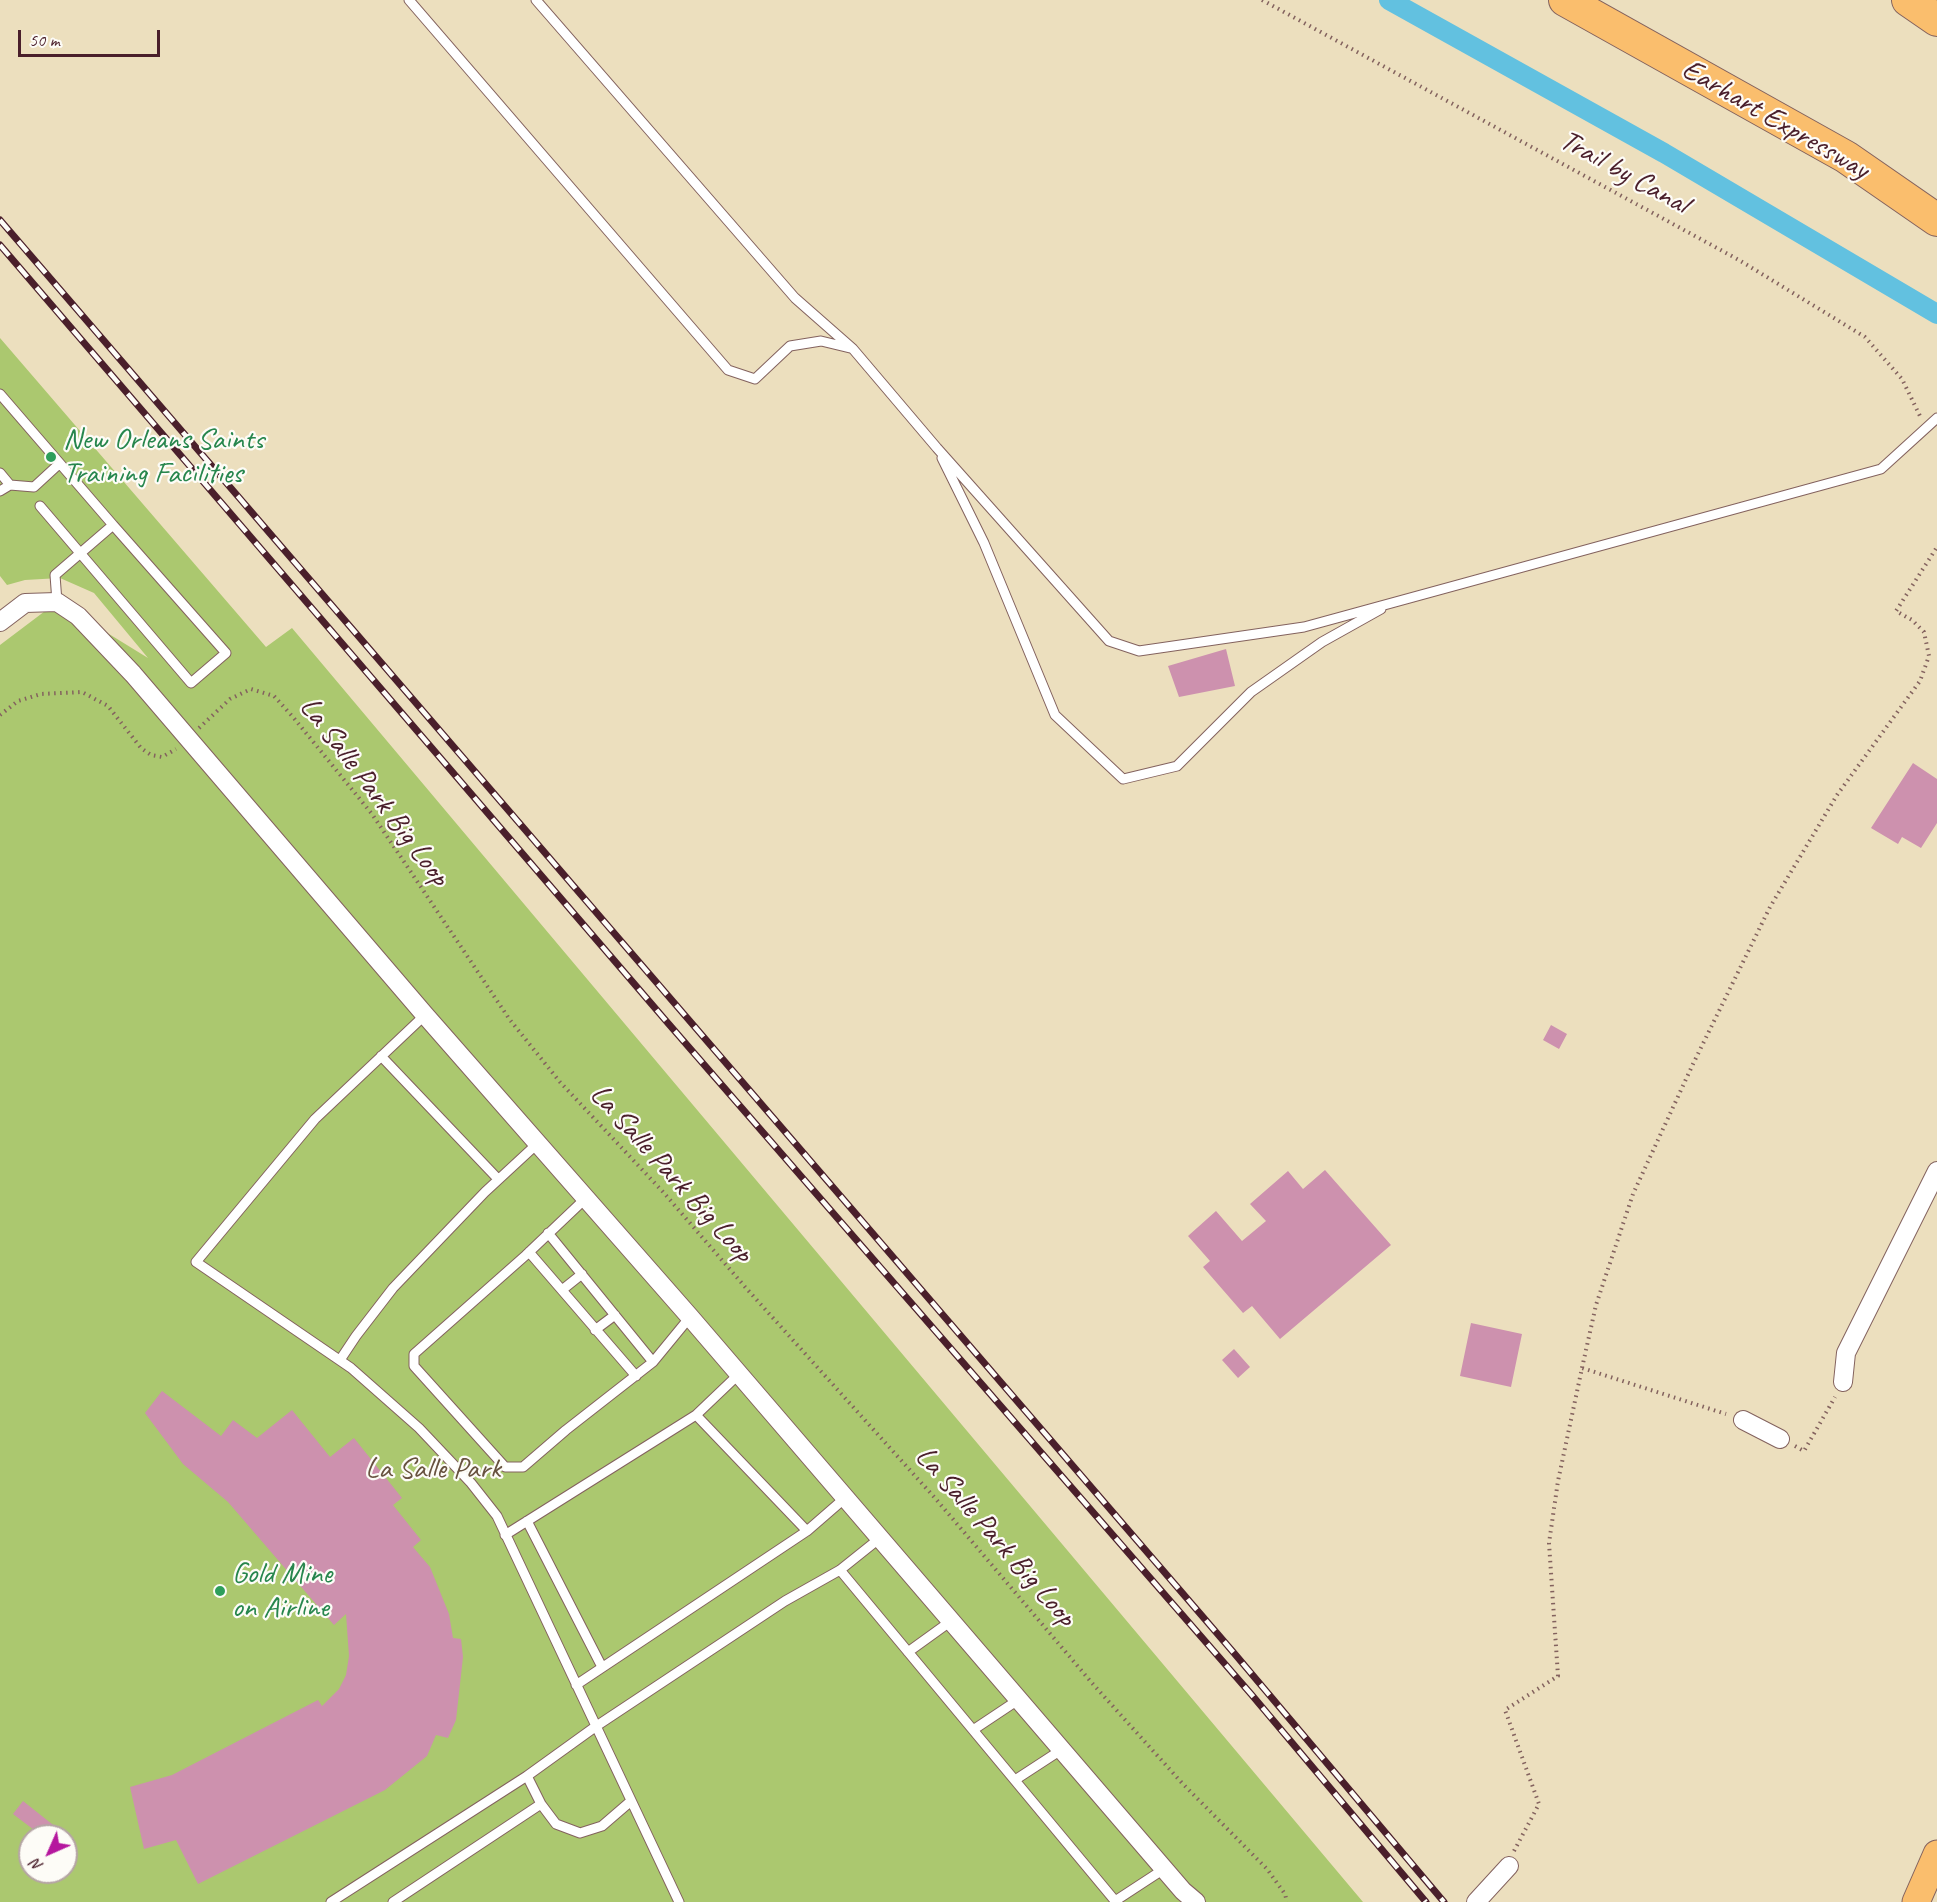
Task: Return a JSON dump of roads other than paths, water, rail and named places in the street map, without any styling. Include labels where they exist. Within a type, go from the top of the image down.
[{"type":"highway","name":"Earhart Expressway","points":[[1565,0],[1846,157],[1937,220]]},
{"type":"highway","points":[[1908,0],[1937,20]]},
{"type":"main road","points":[[1916,1902],[1937,1854]]},
{"type":"street","points":[[0,622],[26,603],[57,602],[78,616],[188,738],[1183,1891],[1196,1902]]},
{"type":"street","points":[[1843,1382],[1845,1353],[1937,1171]]},
{"type":"street","points":[[1743,1420],[1780,1440]]},
{"type":"street","points":[[1476,1902],[1509,1866]]},
{"type":"lane","points":[[409,0],[728,370],[755,379],[790,346],[821,341],[853,349]]},
{"type":"lane","points":[[536,0],[795,298],[853,349],[937,448],[1109,641],[1139,651],[1304,627],[1881,469],[1937,418]]},
{"type":"lane","points":[[0,394],[226,653],[191,683],[40,506]]},
{"type":"lane","points":[[937,448],[984,543],[1055,715],[1124,779],[1177,766],[1251,692],[1322,642],[1393,602]]},
{"type":"lane","points":[[0,491],[9,485],[34,486],[59,464]]},
{"type":"lane","points":[[0,473],[9,485]]},
{"type":"lane","points":[[57,602],[55,575],[113,525]]},
{"type":"lane","points":[[425,1015],[315,1119],[196,1262],[340,1360],[419,1428],[471,1483],[497,1516],[679,1902]]},
{"type":"lane","points":[[381,1056],[498,1179]]},
{"type":"lane","points":[[340,1360],[393,1288],[498,1179],[538,1143]]},
{"type":"lane","points":[[586,1198],[414,1354],[414,1366],[505,1467],[523,1467],[653,1362],[690,1317]]},
{"type":"lane","points":[[548,1233],[653,1362]]},
{"type":"lane","points":[[529,1252],[636,1376]]},
{"type":"lane","points":[[562,1290],[582,1274]]},
{"type":"lane","points":[[596,1330],[615,1315]]},
{"type":"lane","points":[[505,1535],[696,1415],[739,1374]]},
{"type":"lane","points":[[696,1415],[807,1531]]},
{"type":"lane","points":[[576,1684],[807,1531],[845,1498]]},
{"type":"lane","points":[[527,1521],[602,1667]]},
{"type":"lane","points":[[331,1902],[527,1776],[596,1727],[785,1601],[840,1570],[880,1538]]},
{"type":"lane","points":[[840,1570],[1116,1901],[1164,1869]]},
{"type":"lane","points":[[908,1652],[951,1621]]},
{"type":"lane","points":[[973,1730],[1018,1700]]},
{"type":"lane","points":[[1015,1780],[1061,1750]]},
{"type":"lane","points":[[527,1776],[541,1804],[556,1824],[580,1833],[602,1826],[631,1801]]},
{"type":"lane","points":[[393,1902],[541,1804]]},
{"type":"waterway","points":[[1389,0],[1664,153],[1937,314]]},
{"type":"railway","points":[[0,220],[1234,1653],[1444,1902]]},
{"type":"railway","points":[[0,245],[667,1022],[1251,1694],[1426,1902]]},
{"type":"place","name":"New Orleans Saints Training Facilities","points":[[51,457]]},
{"type":"place","name":"Gold Mine on Airline","points":[[220,1591]]},
{"type":"park label","name":"La Salle Park","points":[[433,1469]]}]
